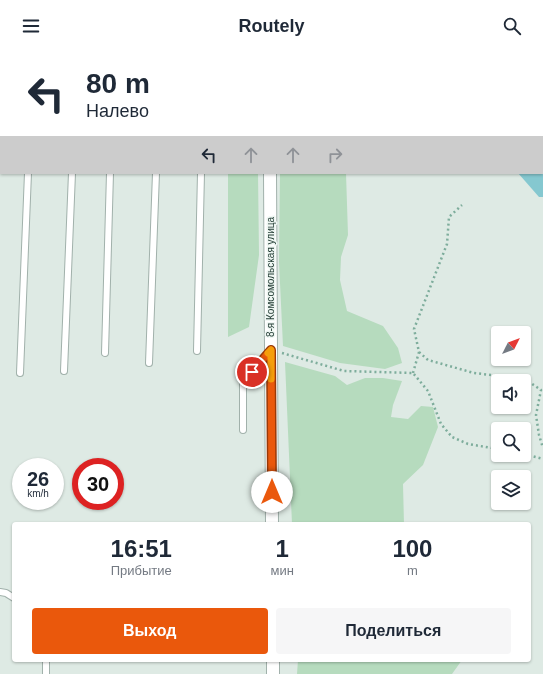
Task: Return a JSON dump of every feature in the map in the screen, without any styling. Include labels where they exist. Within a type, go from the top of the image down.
[{"type":"street","name":"8-я Комсомольская улица","points":[[270,174],[272,522]]},
{"type":"street","points":[[273,662],[273,674]]},
{"type":"lane","points":[[20,373],[28,174]]},
{"type":"lane","points":[[64,371],[72,174]]},
{"type":"lane","points":[[105,354],[110,174]]},
{"type":"lane","points":[[149,363],[156,174]]},
{"type":"lane","points":[[198,350],[201,174]]},
{"type":"lane","points":[[243,430],[242,384],[271,350]]},
{"type":"lane","points":[[0,592],[6,593],[12,597]]},
{"type":"lane","points":[[46,662],[46,674]]},
{"type":"path","points":[[413,373],[419,352],[414,329],[447,244],[449,217],[462,205]]},
{"type":"path","points":[[271,350],[344,371],[413,373]]},
{"type":"path","points":[[419,352],[428,360],[474,373],[525,379],[541,390],[536,415],[539,435],[543,448]]},
{"type":"path","points":[[413,373],[428,392],[441,424],[452,437],[468,444],[491,448]]},
{"type":"path","points":[[531,456],[543,459]]},
{"type":"green space","points":[[228,174],[258,174],[259,255],[249,327],[228,337]]},
{"type":"green space","points":[[280,174],[346,174],[348,235],[341,257],[340,280],[347,311],[383,326],[398,348],[402,363],[385,369],[340,363],[283,346],[279,262]]},
{"type":"green space","points":[[285,362],[335,376],[347,385],[365,378],[383,378],[402,381],[393,405],[391,417],[408,419],[421,406],[433,407],[438,427],[423,465],[403,484],[404,522],[292,522]]},
{"type":"green space","points":[[298,662],[461,662],[452,674],[297,674]]},
{"type":"water","points":[[519,174],[543,174],[543,197],[539,197]]},
{"type":"slow traffic","points":[[268,353],[271,350],[271,379]]},
{"type":"route","points":[[252,372],[271,350],[272,492]]}]
